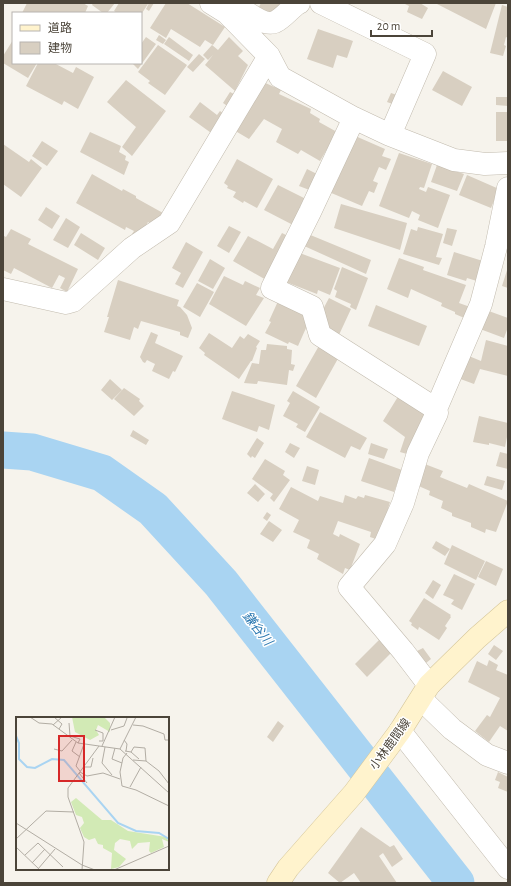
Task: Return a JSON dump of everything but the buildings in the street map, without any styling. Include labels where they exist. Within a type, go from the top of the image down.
[{"type":"main road","name":"小林鹿間線","points":[[278,883],[288,868],[360,785],[397,735],[425,692],[477,638],[508,610]]},
{"type":"street","points":[[211,3],[227,13],[269,56],[280,77],[354,118],[390,135],[454,160],[485,164],[508,162]]},
{"type":"street","points":[[233,3],[262,22],[272,23],[299,3]]},
{"type":"street","points":[[321,3],[425,54],[390,135]]},
{"type":"street","points":[[3,289],[66,303],[73,301],[132,248],[170,223],[269,56]]},
{"type":"street","points":[[354,118],[310,212],[272,288],[312,307],[320,335],[436,409]]},
{"type":"street","points":[[508,188],[496,247],[481,304],[436,409],[437,413],[418,453],[403,503],[385,544],[349,587],[403,651],[425,692],[452,729],[487,755],[508,763]]},
{"type":"street","points":[[397,735],[508,868]]},
{"type":"waterway","name":"鎌谷川","points":[[3,450],[32,452],[102,473],[153,509],[221,583],[456,883]]}]
